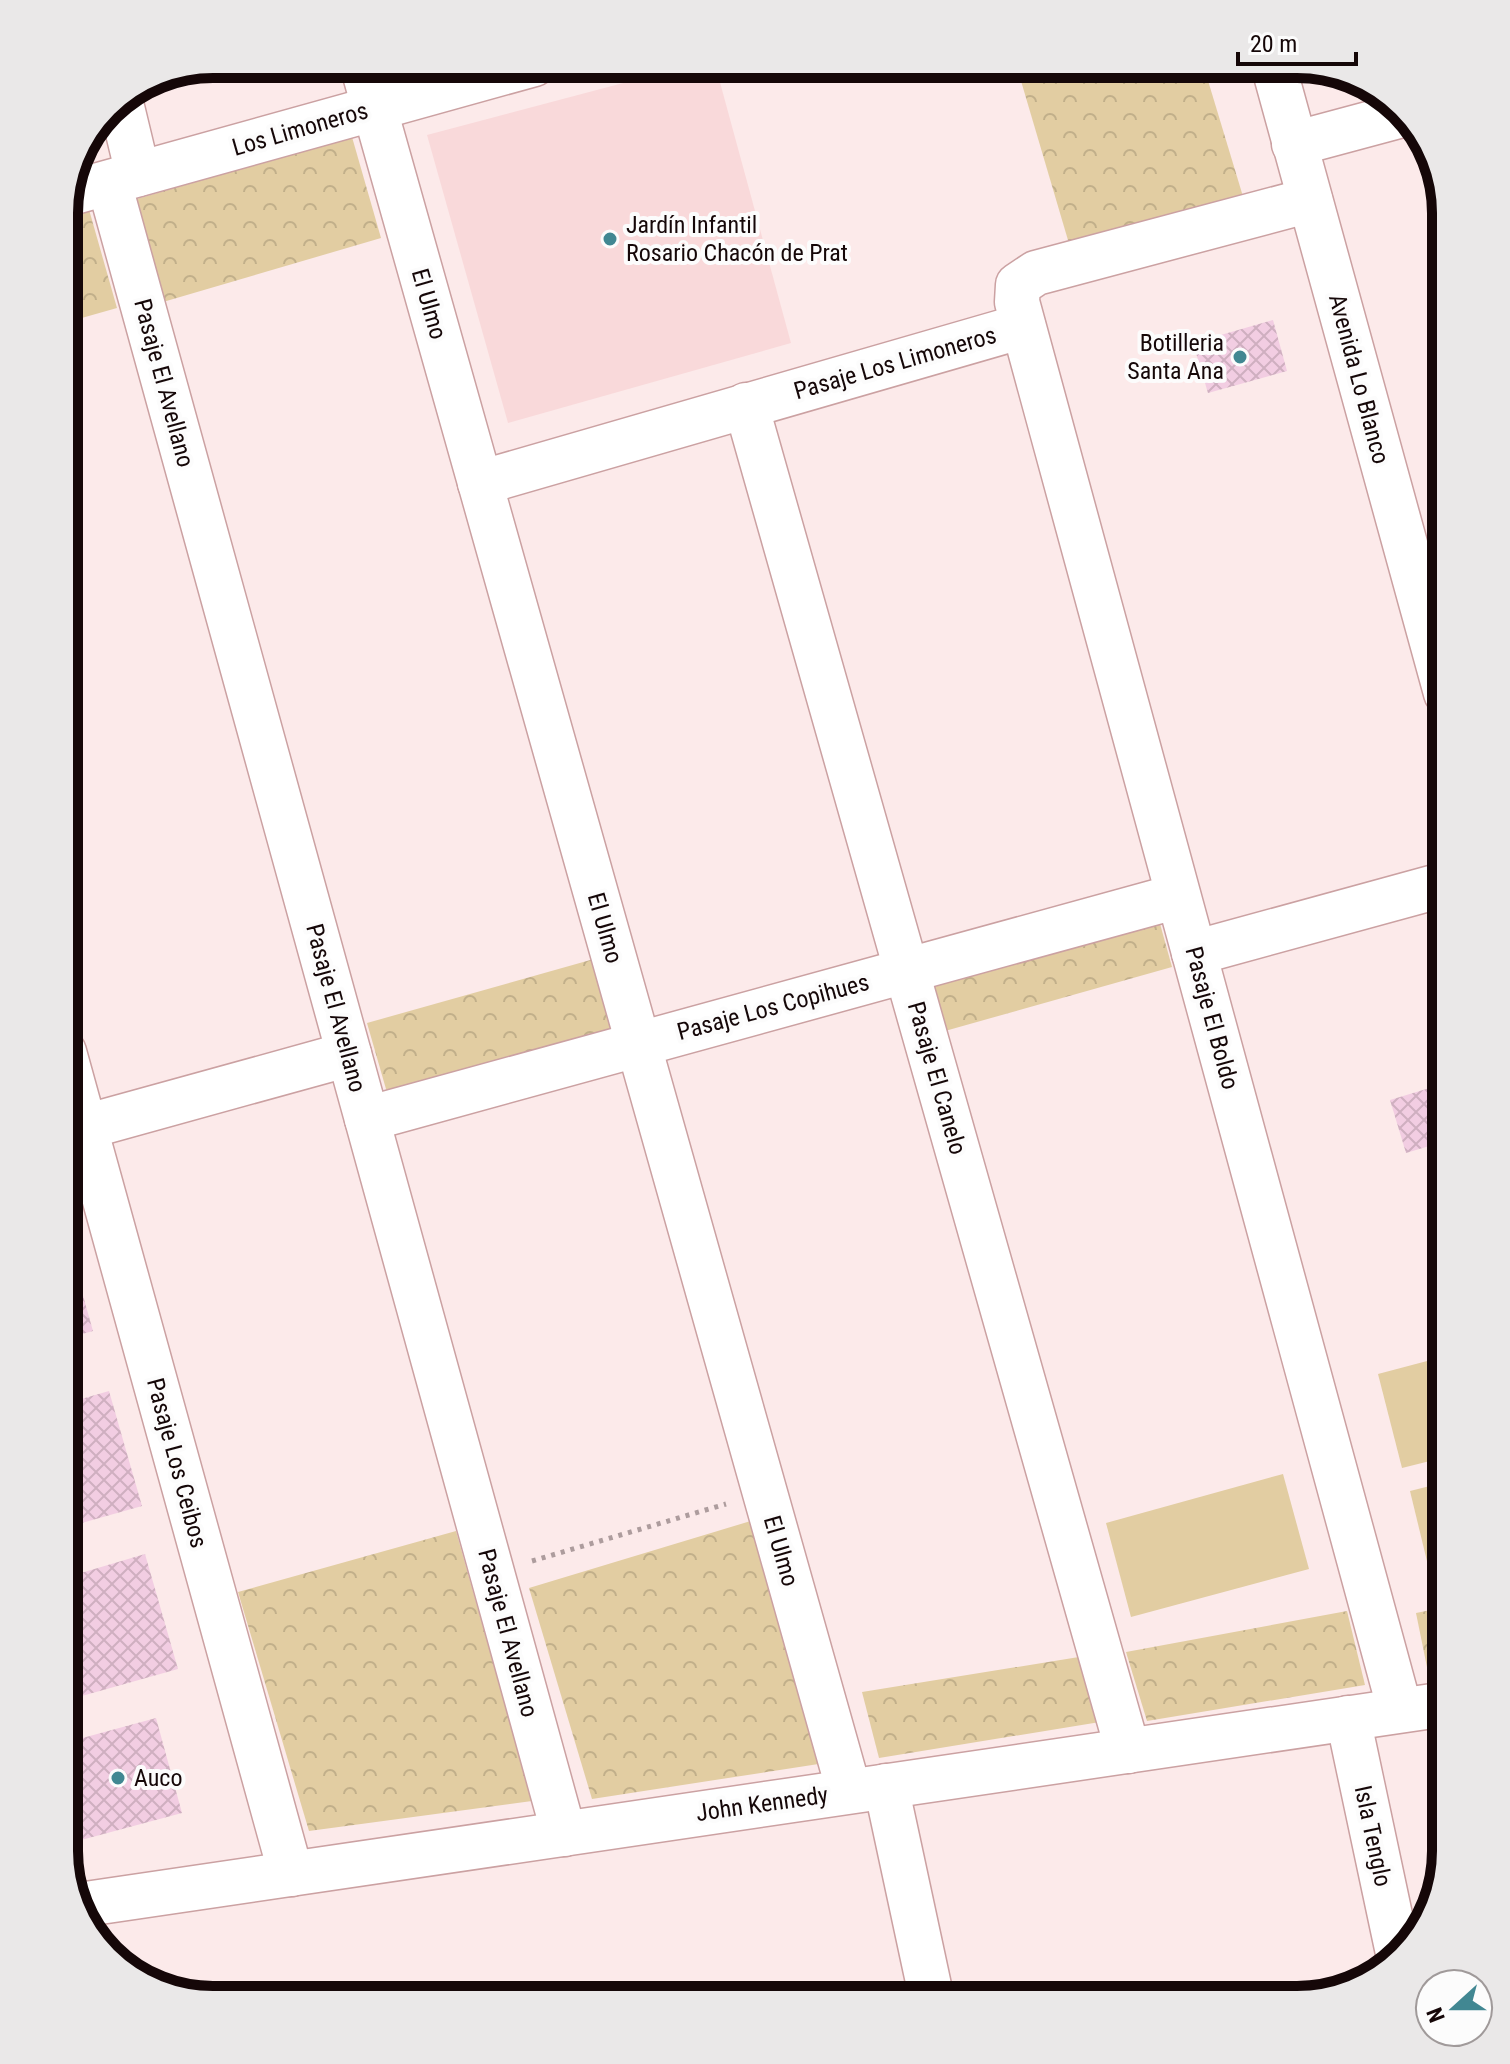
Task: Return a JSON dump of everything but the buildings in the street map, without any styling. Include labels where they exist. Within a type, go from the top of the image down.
[{"type":"street","name":"El Ulmo","points":[[366,78],[765,1493],[867,1789],[928,1986]]},
{"type":"street","name":"Los Limoneros","points":[[81,190],[484,78]]},
{"type":"street","name":"Avenida Lo Blanco","points":[[1277,78],[1432,642]]},
{"type":"street","name":"Pasaje El Avellano","points":[[121,116],[123,178],[349,1054],[564,1834]]},
{"type":"street","points":[[1294,144],[1392,118]]},
{"type":"street","name":"Pasaje Los Limoneros","points":[[480,483],[1023,326],[1017,302],[1018,285],[1036,273],[1310,200]]},
{"type":"street","name":"Pasaje El Boldo","points":[[1023,326],[1400,1710]]},
{"type":"street","name":"Pasaje El Canelo","points":[[746,405],[1128,1751]]},
{"type":"street","points":[[1194,953],[1432,888]]},
{"type":"street","name":"Pasaje Los Copihues","points":[[367,1119],[1178,896]]},
{"type":"street","points":[[85,1127],[349,1054]]},
{"type":"street","name":"Pasaje Los Ceibos","points":[[78,1102],[291,1874]]},
{"type":"street","name":"John Kennedy","points":[[89,1904],[1432,1706]]},
{"type":"street","name":"Isla Tenglo","points":[[1348,1718],[1396,1942]]},
{"type":"path","points":[[491,1572],[765,1493]]},
{"type":"shaded area","name":"Jardín Infantil Rosario Chacón de Prat","points":[[642,78],[719,78],[791,343],[508,423],[427,135]]},
{"type":"green space","points":[[1020,78],[1207,78],[1251,223],[1078,274]]},
{"type":"green space","points":[[352,137],[381,238],[163,302],[133,200]]},
{"type":"green space","points":[[88,206],[117,308],[78,319],[78,209]]},
{"type":"green space","points":[[1157,913],[1172,967],[945,1031],[930,977]]},
{"type":"green space","points":[[601,957],[622,1030],[388,1096],[367,1023]]},
{"type":"green space","points":[[1432,1360],[1432,1460],[1402,1468],[1378,1374]]},
{"type":"green space","points":[[1283,1474],[1309,1569],[1131,1617],[1106,1523]]},
{"type":"green space","points":[[1432,1486],[1432,1582],[1410,1491]]},
{"type":"green space","points":[[754,1520],[825,1763],[592,1799],[529,1588]]},
{"type":"green space","points":[[456,1531],[532,1801],[309,1831],[238,1592]]},
{"type":"green space","points":[[1432,1610],[1432,1687],[1431,1687],[1416,1613]]},
{"type":"green space","points":[[1347,1611],[1365,1685],[1147,1721],[1126,1652]]},
{"type":"green space","points":[[1085,1656],[1100,1722],[879,1758],[862,1692]]},
{"type":"place","name":"Jardín Infantil Rosario Chacón de Prat","points":[[610,239]]},
{"type":"place","name":"Botilleria Santa Ana","points":[[1240,357]]},
{"type":"place","name":"Auco","points":[[118,1778]]}]
